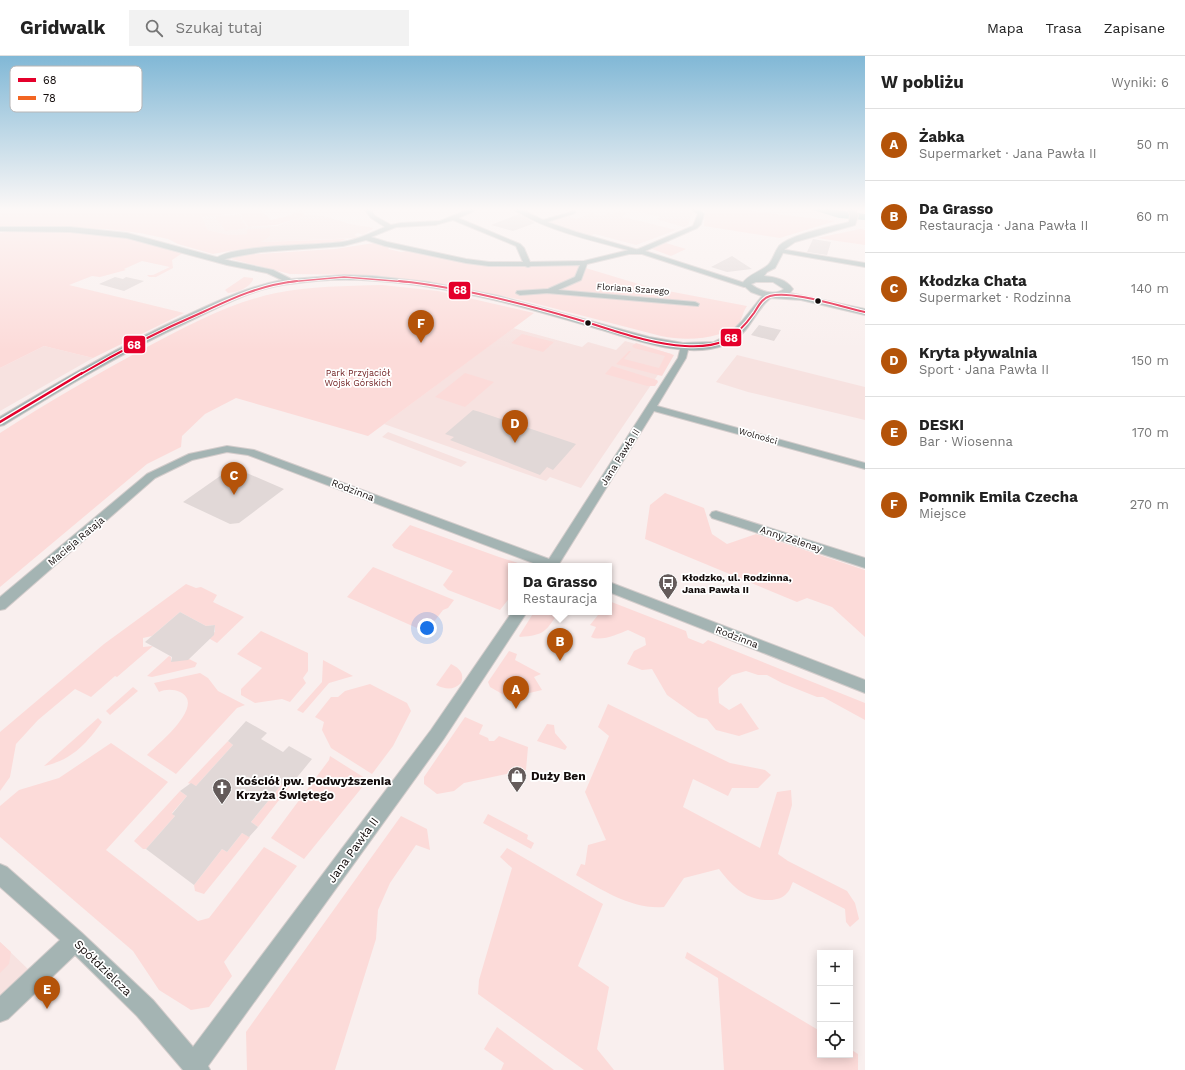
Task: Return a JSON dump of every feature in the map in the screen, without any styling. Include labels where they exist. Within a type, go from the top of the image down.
[{"type":"street","points":[[205,255],[231,263],[257,275],[284,282],[398,282]]},
{"type":"street","points":[[218,259],[230,255]]},
{"type":"street","points":[[441,255],[479,263],[528,265],[584,263],[615,255]]},
{"type":"street","points":[[524,255],[528,265]]},
{"type":"street","points":[[654,255],[750,282],[775,281],[786,285],[788,290]]},
{"type":"street","points":[[750,282],[760,276],[764,270],[772,266],[778,255]]},
{"type":"street","points":[[806,255],[865,265]]},
{"type":"street","points":[[231,263],[245,265],[284,282]]},
{"type":"street","points":[[547,291],[581,276],[584,263]]},
{"type":"street","points":[[772,266],[774,272],[771,278],[775,281]]},
{"type":"street","points":[[248,291],[257,281],[257,275]]},
{"type":"street","points":[[201,312],[257,294],[284,282],[333,277]]},
{"type":"street","points":[[0,422],[85,371],[201,312],[248,291],[284,282],[333,277],[363,277],[484,295],[655,341],[683,346],[719,344],[731,339],[742,329],[764,299],[788,290],[865,312]]},
{"type":"street","points":[[572,281],[574,294]]},
{"type":"street","points":[[750,282],[764,299]]},
{"type":"street","name":"Floriana Szarego","points":[[520,293],[547,291],[695,304]]},
{"type":"street","points":[[756,291],[842,306]]},
{"type":"street","name":"Jana Pawła II","points":[[554,563],[682,358],[684,350],[683,346]]},
{"type":"street","name":"Wolności","points":[[651,406],[865,466]]},
{"type":"street","name":"Rodzinna","points":[[151,476],[189,457],[227,449],[250,452],[544,563]]},
{"type":"street","name":"Macieja Rataja","points":[[0,605],[151,476]]},
{"type":"street","name":"Anny Zelenay","points":[[716,516],[865,563]]},
{"type":"street","name":"Rodzinna","points":[[612,588],[865,687]]},
{"type":"street","name":"Jana Pawła II","points":[[196,1068],[437,735],[518,615]]},
{"type":"street","name":"Spółdzielcza","points":[[0,874],[75,940],[144,1008],[196,1068]]},
{"type":"street","points":[[0,1011],[75,940]]},
{"type":"shaded area","points":[[513,328],[582,347],[588,342],[616,350],[625,341],[672,354],[581,488],[550,477],[546,481],[384,424]]},
{"type":"shaded area","points":[[44,346],[93,358],[0,411],[0,368]]},
{"type":"shaded area","points":[[737,355],[865,387],[865,420],[748,392],[716,382]]},
{"type":"shaded area","points":[[388,432],[467,462],[461,467],[382,437]]},
{"type":"shaded area","points":[[0,942],[30,971],[0,998]]},
{"type":"green space","points":[[0,255],[179,255],[172,260],[173,268],[156,277],[149,277],[147,275],[153,275],[170,267],[142,261],[124,269],[126,270],[100,277],[92,276],[69,285],[184,313],[93,358],[44,346],[0,368]]},
{"type":"green space","points":[[241,255],[429,255],[482,266],[579,266],[652,288],[747,306],[738,327],[731,333],[690,339],[676,338],[661,336],[522,300],[463,288],[368,275],[290,274],[231,259]]},
{"type":"green space","points":[[244,277],[253,278],[253,280],[239,291],[228,293],[225,290]]},
{"type":"green space","name":"Park Przyjaciół Wojsk Górskich","points":[[382,285],[438,291],[534,313],[368,436],[236,398],[205,414],[182,436],[181,447],[147,464],[0,587],[0,433],[54,399],[128,357],[194,323],[226,309],[259,297],[302,289]]},
{"type":"green space","points":[[522,334],[554,342],[543,352],[511,343]]},
{"type":"green space","points":[[636,343],[674,355],[662,376],[616,364],[629,351],[631,351],[624,359],[659,368],[665,356],[634,348],[632,346]]},
{"type":"green space","points":[[612,366],[657,380],[658,382],[655,386],[647,386],[605,374]]},
{"type":"green space","points":[[465,373],[494,382],[465,407],[435,397]]},
{"type":"green space","points":[[665,493],[704,508],[712,534],[727,544],[756,534],[865,570],[865,637],[832,607],[807,598],[797,602],[645,539],[650,505]]},
{"type":"green space","points":[[410,525],[518,563],[508,563],[508,600],[500,610],[448,590],[443,585],[453,571],[394,548],[392,545]]},
{"type":"green space","points":[[373,567],[454,600],[448,608],[443,610],[426,632],[347,597]]},
{"type":"green space","points":[[186,584],[196,588],[201,587],[217,595],[213,602],[244,617],[217,643],[205,636],[215,632],[215,625],[206,626],[180,612],[152,636],[143,638],[143,647],[153,646],[117,677],[115,676],[91,697],[75,689],[38,720],[16,744],[10,777],[0,791],[0,732],[104,644]]},
{"type":"green space","points":[[612,602],[686,631],[688,638],[703,644],[708,640],[865,703],[865,720],[823,697],[817,697],[782,683],[767,675],[758,675],[746,671],[732,675],[718,688],[719,703],[729,710],[741,703],[759,729],[739,736],[716,730],[707,719],[698,717],[667,695],[652,669],[642,670],[627,664],[634,651],[646,645],[645,638],[628,630],[600,639],[595,638],[591,637],[596,627],[590,625],[598,615],[612,615]]},
{"type":"green space","points":[[532,615],[557,615],[544,631],[535,635],[519,636]]},
{"type":"green space","points":[[261,631],[308,653],[308,671],[303,678],[306,683],[290,702],[282,699],[255,703],[241,695],[241,689],[262,668],[237,654]]},
{"type":"green space","points":[[509,651],[517,654],[515,660],[541,674],[534,677],[542,690],[521,695],[516,702],[490,687],[488,682]]},
{"type":"green space","points":[[169,656],[171,657],[171,661],[189,659],[197,663],[195,667],[152,677],[147,676]]},
{"type":"green space","points":[[323,660],[353,676],[329,683],[303,713],[297,710],[322,682]]},
{"type":"green space","points":[[451,664],[462,674],[461,683],[452,688],[443,688],[436,685]]},
{"type":"green space","points":[[200,673],[208,678],[218,691],[245,705],[237,708],[176,774],[147,755],[177,725],[188,706],[187,698],[175,690],[159,692],[154,683]]},
{"type":"green space","points":[[370,684],[407,703],[411,711],[393,746],[372,774],[331,748],[322,730],[324,722],[315,717],[331,697],[338,697],[345,691]]},
{"type":"green space","points":[[133,687],[138,691],[110,715],[106,711]]},
{"type":"green space","points":[[608,704],[730,763],[765,770],[771,775],[758,788],[732,788],[728,796],[693,779],[683,807],[760,848],[777,792],[791,790],[792,805],[778,854],[788,861],[847,891],[855,903],[859,919],[850,927],[846,922],[845,909],[793,882],[790,889],[784,896],[775,900],[761,900],[754,898],[735,887],[719,869],[684,878],[664,907],[641,905],[618,898],[576,875],[581,864],[585,865],[588,845],[606,840],[585,792],[609,736],[598,727]]},
{"type":"green space","points":[[465,717],[483,725],[479,734],[488,738],[489,741],[494,741],[499,736],[528,747],[526,770],[464,783],[454,791],[437,794],[424,784],[424,777]]},
{"type":"green space","points":[[98,718],[102,722],[78,750],[63,760],[44,766]]},
{"type":"green space","points":[[547,724],[554,725],[555,733],[567,747],[565,750],[537,741]]},
{"type":"green space","points":[[228,741],[233,745],[196,786],[188,783]]},
{"type":"green space","points":[[111,743],[168,782],[106,850],[198,921],[209,918],[264,847],[297,866],[224,962],[232,976],[209,1007],[191,1010],[159,990],[133,951],[0,837],[0,806],[19,790],[59,778]]},
{"type":"green space","points":[[330,756],[368,780],[304,859],[271,838],[329,760]]},
{"type":"green space","points":[[287,778],[294,781],[258,827],[251,822]]},
{"type":"green space","points":[[180,791],[187,796],[172,813],[175,816],[146,849],[143,849],[134,841]]},
{"type":"green space","points":[[488,814],[528,835],[527,839],[534,843],[531,849],[483,823]]},
{"type":"green space","points":[[401,816],[427,829],[430,850],[416,845],[390,883],[378,910],[376,939],[335,1070],[247,1070],[246,1032]]},
{"type":"green space","points":[[242,833],[250,837],[204,894],[195,891],[194,885],[222,849],[227,852]]},
{"type":"green space","points":[[507,848],[603,904],[578,966],[609,987],[597,1049],[614,1070],[584,1070],[478,994],[479,980],[512,868],[500,857]]},
{"type":"green space","points":[[0,942],[11,952],[9,964],[0,973]]},
{"type":"green space","points":[[687,952],[817,1029],[817,1058],[853,1058],[853,1051],[858,1054],[858,1070],[724,1070],[718,978],[685,958]]},
{"type":"green space","points":[[497,1027],[554,1070],[501,1070],[504,1063],[484,1049]]},
{"type":"building","points":[[732,256],[752,269],[727,272],[711,267]]},
{"type":"building","points":[[115,277],[123,279],[126,277],[144,281],[124,291],[99,284]]},
{"type":"building","points":[[759,325],[781,330],[774,341],[751,335]]},
{"type":"building","points":[[473,410],[576,444],[553,470],[547,467],[540,475],[450,440],[454,437],[445,434]]},
{"type":"building","points":[[233,467],[284,489],[239,523],[230,524],[183,502]]},
{"type":"building","points":[[180,612],[206,626],[215,625],[214,635],[188,660],[171,662],[172,657],[145,642]]},
{"type":"building","name":"Kościół pw. Podwyższenia Krzyża Świętego","points":[[246,721],[267,733],[261,739],[283,752],[289,746],[312,759],[294,781],[287,778],[251,822],[258,827],[249,837],[242,833],[227,852],[222,849],[194,885],[146,849],[175,816],[172,814],[187,796],[180,791],[191,783],[196,786],[233,745],[228,741]]},
{"type":"transit line","name":"68","points":[[0,422],[146,338],[228,299],[261,287],[316,278],[372,278],[428,284],[456,289],[547,311],[646,339],[683,346],[716,345],[731,338],[739,332],[762,301],[769,296],[788,295],[801,297],[865,312]]},
{"type":"place","name":"Pomnik Emila Czecha","points":[[421,343]]},
{"type":"place","name":"Kryta pływalnia","points":[[515,443]]},
{"type":"place","name":"Kłodzka Chata","points":[[234,495]]},
{"type":"place","name":"Kłodzko, ul. Rodzinna, Jana Pawła II","points":[[668,600]]},
{"type":"place","name":"Da Grasso","points":[[560,661]]},
{"type":"place","name":"Żabka","points":[[516,709]]},
{"type":"place","name":"Duży Ben","points":[[517,793]]},
{"type":"place","name":"Kościół pw. Podwyższenia Krzyża Świętego","points":[[222,805]]},
{"type":"place","name":"DESKI","points":[[47,1009]]}]
